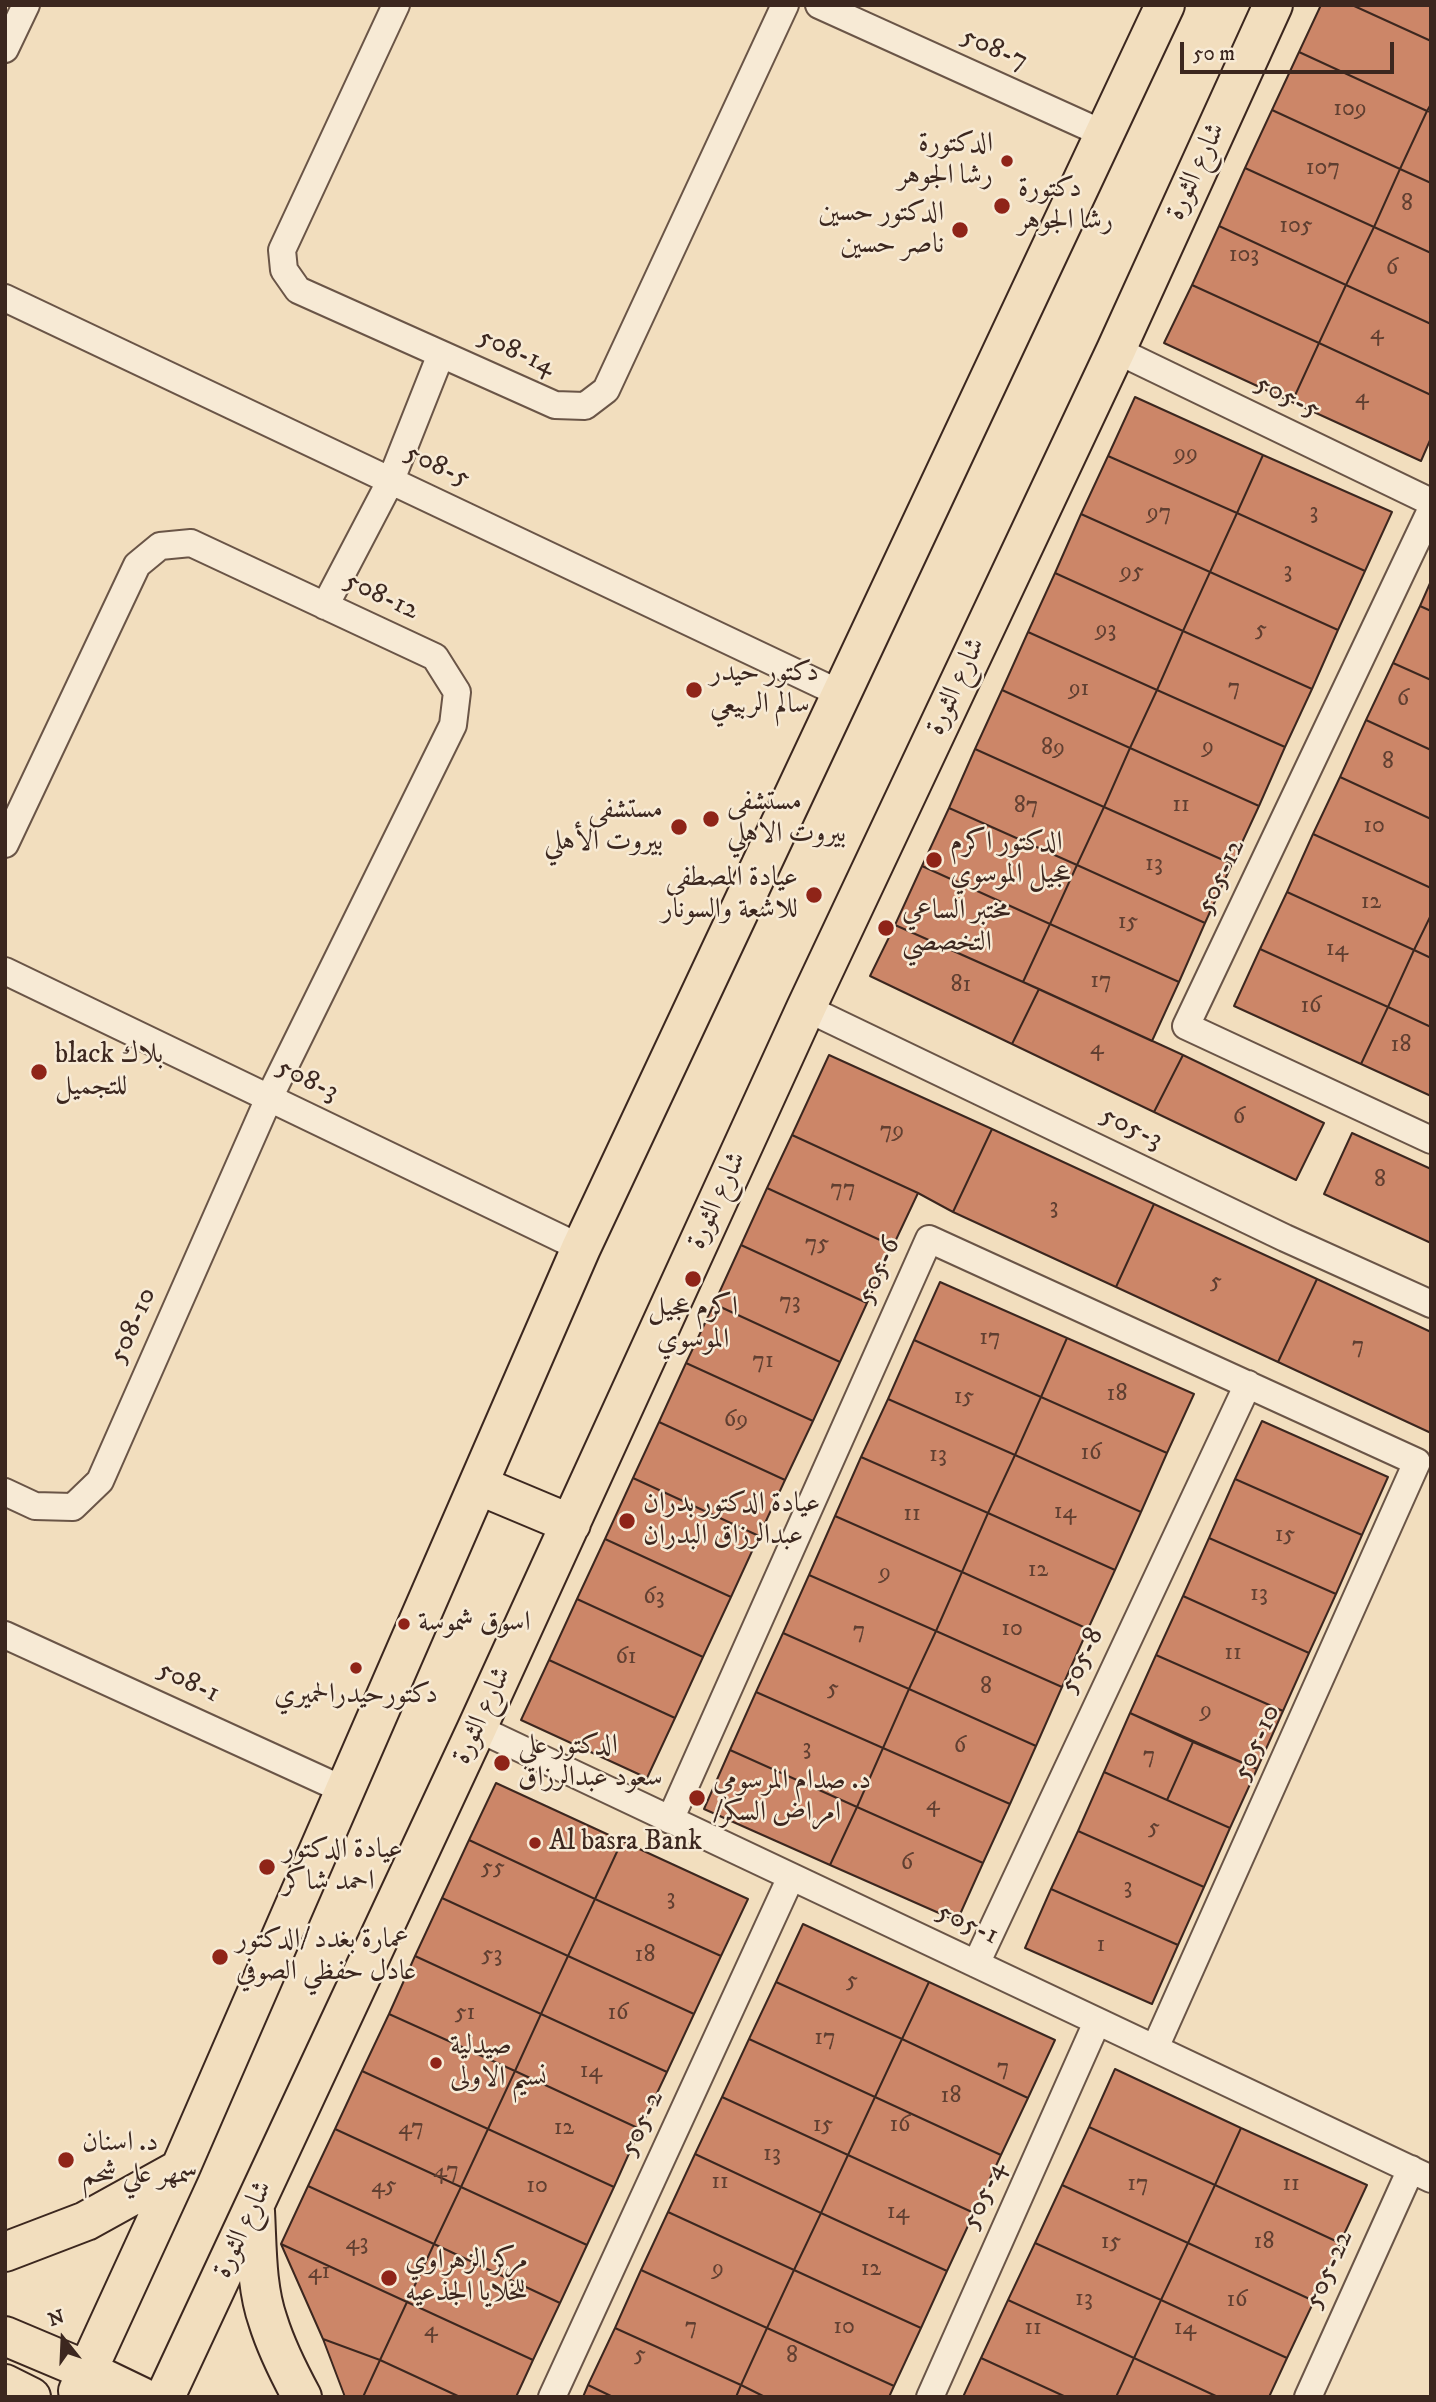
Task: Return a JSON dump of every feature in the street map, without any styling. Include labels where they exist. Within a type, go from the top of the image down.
[{"type":"main road","points":[[83,2381],[180,2169],[581,1248],[1165,5]]},
{"type":"main road","name":"شارع الثورة","points":[[165,2397],[477,1728],[806,1008],[1116,350],[1273,5]]},
{"type":"main road","points":[[478,1485],[571,1524]]},
{"type":"main road","points":[[5,2252],[86,2221],[180,2169]]},
{"type":"main road","points":[[255,2206],[258,2264],[267,2319],[289,2374],[302,2397]]},
{"type":"main road","points":[[5,2336],[83,2381],[142,2397]]},
{"type":"main road","points":[[5,2384],[31,2397]]},
{"type":"street","points":[[5,49],[26,5]]},
{"type":"street","name":"508-14","points":[[396,5],[282,250],[284,270],[298,290],[555,405],[585,406],[606,390],[785,5]]},
{"type":"street","name":"508-7","points":[[819,5],[1104,134]]},
{"type":"street","name":"508-5","points":[[5,298],[841,694]]},
{"type":"street","name":"505-5","points":[[1116,350],[1431,502]]},
{"type":"street","points":[[325,606],[391,480],[441,354]]},
{"type":"street","name":"505-12","points":[[1431,510],[1186,1026],[1431,1140]]},
{"type":"street","name":"508-12","points":[[5,844],[137,565],[160,546],[191,543],[435,657],[457,692],[453,724],[269,1098]]},
{"type":"street","name":"508-3","points":[[5,971],[581,1248]]},
{"type":"street","name":"505-3","points":[[806,1008],[1272,1232],[1431,1304]]},
{"type":"street","name":"508-10","points":[[5,1492],[35,1506],[73,1507],[100,1481],[269,1098]]},
{"type":"street","name":"505-6","points":[[670,1819],[929,1239],[1417,1462]]},
{"type":"street","name":"505-8","points":[[976,1964],[1248,1384]]},
{"type":"street","name":"505-10","points":[[1155,2049],[1417,1462]]},
{"type":"street","name":"508-1","points":[[5,1635],[344,1790]]},
{"type":"street","name":"505-1","points":[[477,1728],[1421,2174]]},
{"type":"street","name":"505-2","points":[[552,2397],[791,1877]]},
{"type":"street","name":"505-4","points":[[930,2397],[1097,2022]]},
{"type":"street","name":"505-22","points":[[1308,2397],[1421,2174]]},
{"type":"building","points":[[1321,5],[1352,5],[1431,41],[1431,104],[1427,111],[1299,52]]},
{"type":"building","points":[[1352,5],[1431,5],[1431,41]]},
{"type":"building","points":[[1299,52],[1427,111],[1400,169],[1272,110]]},
{"type":"building","points":[[1272,110],[1400,169],[1374,227],[1245,168]]},
{"type":"building","points":[[1427,111],[1431,112],[1431,183],[1400,169]]},
{"type":"building","points":[[1245,168],[1374,227],[1346,285],[1219,226]]},
{"type":"building","points":[[1400,169],[1431,183],[1431,253],[1374,227]]},
{"type":"building","points":[[1219,226],[1346,285],[1319,343],[1192,285]]},
{"type":"building","points":[[1374,227],[1431,253],[1431,324],[1346,285]]},
{"type":"building","points":[[1192,285],[1319,343],[1292,402],[1164,343]]},
{"type":"building","points":[[1346,285],[1431,324],[1431,395],[1319,343]]},
{"type":"building","points":[[1319,343],[1431,395],[1431,438],[1421,461],[1292,402]]},
{"type":"building","points":[[1135,397],[1263,455],[1237,513],[1108,456]]},
{"type":"building","points":[[1263,455],[1392,512],[1365,571],[1237,513]]},
{"type":"building","points":[[1108,456],[1237,513],[1210,572],[1081,514]]},
{"type":"building","points":[[1237,513],[1365,571],[1338,630],[1210,572]]},
{"type":"building","points":[[1081,514],[1210,572],[1183,631],[1055,573]]},
{"type":"building","points":[[1210,572],[1338,630],[1312,689],[1183,631]]},
{"type":"building","points":[[1055,573],[1183,631],[1157,690],[1028,632]]},
{"type":"building","points":[[1431,581],[1431,611],[1420,606]]},
{"type":"building","points":[[1420,606],[1431,611],[1431,680],[1393,663]]},
{"type":"building","points":[[1183,631],[1312,689],[1285,747],[1157,690]]},
{"type":"building","points":[[1028,632],[1157,690],[1130,748],[1002,690]]},
{"type":"building","points":[[1393,663],[1431,680],[1431,750],[1366,720]]},
{"type":"building","points":[[1002,690],[1130,748],[1104,807],[975,749]]},
{"type":"building","points":[[1157,690],[1285,747],[1259,806],[1130,748]]},
{"type":"building","points":[[1366,720],[1431,750],[1431,819],[1340,777]]},
{"type":"building","points":[[1130,748],[1259,806],[1232,864],[1104,807]]},
{"type":"building","points":[[975,749],[1104,807],[1077,865],[949,808]]},
{"type":"building","points":[[1340,777],[1431,819],[1431,888],[1313,834]]},
{"type":"building","points":[[1104,807],[1232,864],[1205,923],[1077,865]]},
{"type":"building","points":[[949,808],[1077,865],[1050,924],[922,866]]},
{"type":"building","points":[[1313,834],[1431,888],[1431,915],[1414,950],[1287,892]]},
{"type":"building","points":[[1077,865],[1205,923],[1179,982],[1050,924]]},
{"type":"building","points":[[922,866],[1050,924],[1023,982],[895,925]]},
{"type":"building","points":[[1287,892],[1414,950],[1388,1007],[1260,949]]},
{"type":"building","points":[[1431,915],[1431,958],[1414,950]]},
{"type":"building","points":[[1050,924],[1179,982],[1152,1041],[1023,982]]},
{"type":"building","points":[[895,925],[1039,989],[1012,1044],[870,976]]},
{"type":"building","points":[[1260,949],[1388,1007],[1361,1064],[1234,1006]]},
{"type":"building","points":[[1414,950],[1431,958],[1431,1027],[1388,1007]]},
{"type":"building","points":[[1039,989],[1183,1055],[1154,1112],[1012,1044]]},
{"type":"building","points":[[1388,1007],[1431,1027],[1431,1096],[1361,1064]]},
{"type":"building","points":[[829,1055],[992,1129],[953,1212],[792,1135]]},
{"type":"building","points":[[1183,1055],[1324,1123],[1296,1180],[1154,1112]]},
{"type":"building","points":[[992,1129],[1154,1204],[1116,1287],[953,1212]]},
{"type":"building","points":[[1352,1133],[1431,1169],[1431,1243],[1324,1194]]},
{"type":"building","points":[[792,1135],[918,1193],[893,1246],[767,1188]]},
{"type":"building","points":[[767,1188],[893,1246],[867,1303],[741,1245]]},
{"type":"building","points":[[1154,1204],[1317,1279],[1278,1362],[1116,1287]]},
{"type":"building","points":[[741,1245],[867,1303],[840,1362],[714,1304]]},
{"type":"building","points":[[1317,1279],[1431,1332],[1431,1433],[1278,1362]]},
{"type":"building","points":[[940,1282],[1067,1338],[1041,1397],[914,1340]]},
{"type":"building","points":[[714,1304],[840,1362],[813,1421],[686,1363]]},
{"type":"building","points":[[1067,1338],[1194,1394],[1167,1453],[1041,1397]]},
{"type":"building","points":[[914,1340],[1041,1397],[1015,1455],[888,1399]]},
{"type":"building","points":[[686,1363],[813,1421],[785,1480],[659,1422]]},
{"type":"building","points":[[1041,1397],[1167,1453],[1141,1512],[1015,1455]]},
{"type":"building","points":[[888,1399],[1015,1455],[988,1513],[861,1457]]},
{"type":"building","points":[[1262,1421],[1388,1477],[1362,1535],[1235,1479]]},
{"type":"building","points":[[659,1422],[785,1480],[759,1536],[633,1478]]},
{"type":"building","points":[[1015,1455],[1141,1512],[1115,1570],[988,1513]]},
{"type":"building","points":[[861,1457],[988,1513],[962,1572],[835,1516]]},
{"type":"building","points":[[633,1478],[759,1536],[731,1597],[605,1539]]},
{"type":"building","points":[[1235,1479],[1362,1535],[1336,1594],[1209,1538]]},
{"type":"building","points":[[988,1513],[1115,1570],[1088,1629],[962,1572]]},
{"type":"building","points":[[835,1516],[962,1572],[936,1631],[809,1575]]},
{"type":"building","points":[[1209,1538],[1336,1594],[1309,1653],[1183,1596]]},
{"type":"building","points":[[605,1539],[731,1597],[703,1657],[577,1599]]},
{"type":"building","points":[[962,1572],[1088,1629],[1062,1687],[936,1631]]},
{"type":"building","points":[[809,1575],[936,1631],[909,1689],[783,1633]]},
{"type":"building","points":[[1183,1596],[1309,1653],[1283,1711],[1156,1655]]},
{"type":"building","points":[[577,1599],[703,1657],[675,1718],[549,1660]]},
{"type":"building","points":[[936,1631],[1062,1687],[1036,1746],[909,1689]]},
{"type":"building","points":[[783,1633],[909,1689],[883,1748],[756,1692]]},
{"type":"building","points":[[1156,1655],[1283,1711],[1257,1769],[1130,1713]]},
{"type":"building","points":[[549,1660],[675,1718],[647,1778],[521,1720]]},
{"type":"building","points":[[909,1689],[1036,1746],[1010,1804],[883,1748]]},
{"type":"building","points":[[756,1692],[883,1748],[857,1807],[730,1750]]},
{"type":"building","points":[[1130,1713],[1193,1742],[1167,1800],[1104,1772]]},
{"type":"building","points":[[1193,1742],[1257,1769],[1230,1828],[1167,1800]]},
{"type":"building","points":[[883,1748],[1010,1804],[983,1863],[857,1807]]},
{"type":"building","points":[[730,1750],[857,1807],[830,1865],[704,1809]]},
{"type":"building","points":[[1104,1772],[1230,1828],[1204,1887],[1078,1831]]},
{"type":"building","points":[[496,1783],[622,1841],[595,1899],[469,1840]]},
{"type":"building","points":[[857,1807],[983,1863],[957,1921],[830,1865]]},
{"type":"building","points":[[1078,1831],[1204,1887],[1178,1945],[1051,1889]]},
{"type":"building","points":[[469,1840],[595,1899],[568,1956],[442,1898]]},
{"type":"building","points":[[622,1841],[748,1899],[721,1956],[595,1899]]},
{"type":"building","points":[[1051,1889],[1178,1945],[1152,2004],[1025,1948]]},
{"type":"building","points":[[442,1898],[568,1956],[541,2014],[415,1956]]},
{"type":"building","points":[[595,1899],[721,1956],[694,2014],[568,1956]]},
{"type":"building","points":[[803,1924],[929,1982],[902,2039],[776,1982]]},
{"type":"building","points":[[415,1956],[541,2014],[515,2071],[389,2014]]},
{"type":"building","points":[[568,1956],[694,2014],[667,2072],[541,2014]]},
{"type":"building","points":[[776,1982],[902,2039],[875,2097],[749,2039]]},
{"type":"building","points":[[929,1982],[1055,2040],[1028,2098],[902,2039]]},
{"type":"building","points":[[389,2014],[515,2071],[488,2129],[362,2071]]},
{"type":"building","points":[[541,2014],[667,2072],[640,2129],[515,2071]]},
{"type":"building","points":[[749,2039],[875,2097],[848,2155],[722,2097]]},
{"type":"building","points":[[902,2039],[1028,2098],[1001,2155],[875,2097]]},
{"type":"building","points":[[1115,2069],[1241,2128],[1215,2185],[1089,2127]]},
{"type":"building","points":[[362,2071],[488,2129],[461,2187],[335,2129]]},
{"type":"building","points":[[515,2071],[640,2129],[614,2187],[488,2129]]},
{"type":"building","points":[[722,2097],[848,2155],[821,2213],[695,2154]]},
{"type":"building","points":[[875,2097],[1001,2155],[974,2213],[848,2155]]},
{"type":"building","points":[[1089,2127],[1215,2185],[1188,2243],[1062,2185]]},
{"type":"building","points":[[1241,2128],[1367,2185],[1340,2243],[1215,2185]]},
{"type":"building","points":[[335,2129],[461,2187],[434,2244],[308,2186]]},
{"type":"building","points":[[488,2129],[614,2187],[587,2245],[461,2187]]},
{"type":"building","points":[[695,2154],[821,2213],[794,2270],[668,2212]]},
{"type":"building","points":[[848,2155],[974,2213],[947,2271],[821,2213]]},
{"type":"building","points":[[1062,2185],[1188,2243],[1161,2300],[1035,2243]]},
{"type":"building","points":[[1215,2185],[1340,2243],[1314,2301],[1188,2243]]},
{"type":"building","points":[[308,2186],[434,2244],[407,2302],[281,2244]]},
{"type":"building","points":[[461,2187],[587,2245],[560,2303],[434,2244]]},
{"type":"building","points":[[668,2212],[794,2270],[767,2328],[641,2270]]},
{"type":"building","points":[[821,2213],[947,2271],[921,2328],[794,2270]]},
{"type":"building","points":[[1035,2243],[1161,2300],[1134,2358],[1008,2300]]},
{"type":"building","points":[[1188,2243],[1314,2301],[1287,2358],[1161,2300]]},
{"type":"building","points":[[281,2244],[407,2302],[380,2360],[323,2339]]},
{"type":"building","points":[[434,2244],[560,2303],[533,2360],[407,2302]]},
{"type":"building","points":[[641,2270],[767,2328],[741,2385],[615,2328]]},
{"type":"building","points":[[794,2270],[921,2328],[894,2386],[767,2328]]},
{"type":"building","points":[[1008,2300],[1134,2358],[1116,2397],[1066,2397],[981,2358]]},
{"type":"building","points":[[1161,2300],[1287,2358],[1269,2397],[1218,2397],[1134,2358]]},
{"type":"building","points":[[407,2302],[533,2360],[516,2397],[460,2397],[380,2360]]},
{"type":"building","points":[[615,2328],[741,2385],[736,2397],[613,2397],[588,2385]]},
{"type":"building","points":[[767,2328],[894,2386],[889,2397],[765,2397],[741,2385]]},
{"type":"building","points":[[323,2339],[380,2360],[363,2397],[345,2397]]},
{"type":"building","points":[[981,2358],[1066,2397],[963,2397]]},
{"type":"building","points":[[1134,2358],[1218,2397],[1116,2397]]},
{"type":"building","points":[[380,2360],[460,2397],[363,2397]]},
{"type":"building","points":[[588,2385],[613,2397],[583,2397]]},
{"type":"building","points":[[741,2385],[765,2397],[736,2397]]},
{"type":"place","name":"الدكتورة رشا الجوهر","points":[[1007,161]]},
{"type":"place","name":"دكتورة رشا الجوهر","points":[[1002,206]]},
{"type":"place","name":"الدكتور حسين ناصر حسين","points":[[960,230]]},
{"type":"place","name":"دكتور حيدر سالم الربيعي","points":[[694,690]]},
{"type":"place","name":"مستشفى بيروت الاهلي","points":[[711,819]]},
{"type":"place","name":"مستشفى بيروت الأهلي","points":[[679,827]]},
{"type":"place","name":"الدكتور اكرم عجيل الموسوي","points":[[934,860]]},
{"type":"place","name":"عيادة المصطفى للاشعة والسونار","points":[[814,895]]},
{"type":"place","name":"مختبر الساعي التخصصي","points":[[886,928]]},
{"type":"place","name":"black بلاك للتجميل","points":[[39,1072]]},
{"type":"place","name":"اكرم عجيل الموسوي","points":[[693,1279]]},
{"type":"place","name":"عيادة الدكتور بدران عبدالرزاق البدران","points":[[627,1521]]},
{"type":"place","name":"اسوق شموسة","points":[[404,1624]]},
{"type":"place","name":"دكتورحيدرالحميري","points":[[356,1668]]},
{"type":"place","name":"الدكتور علي سعود عبدالرزاق","points":[[502,1763]]},
{"type":"place","name":"د. صدام المرسومي /امراض السكر","points":[[697,1798]]},
{"type":"place","name":"Al basra Bank","points":[[535,1843]]},
{"type":"place","name":"عيادة الدكتور احمد شاكر","points":[[267,1867]]},
{"type":"place","name":"عمارة بغدد /الدكتور عادل حفظي الصوفي","points":[[220,1957]]},
{"type":"place","name":"صيدلية نسيم الاولى","points":[[436,2063]]},
{"type":"place","name":"د. اسنان سمهر علي شحم","points":[[66,2160]]},
{"type":"place","name":"مركز الزهراوي للخلايا الجذعيه","points":[[389,2278]]}]
